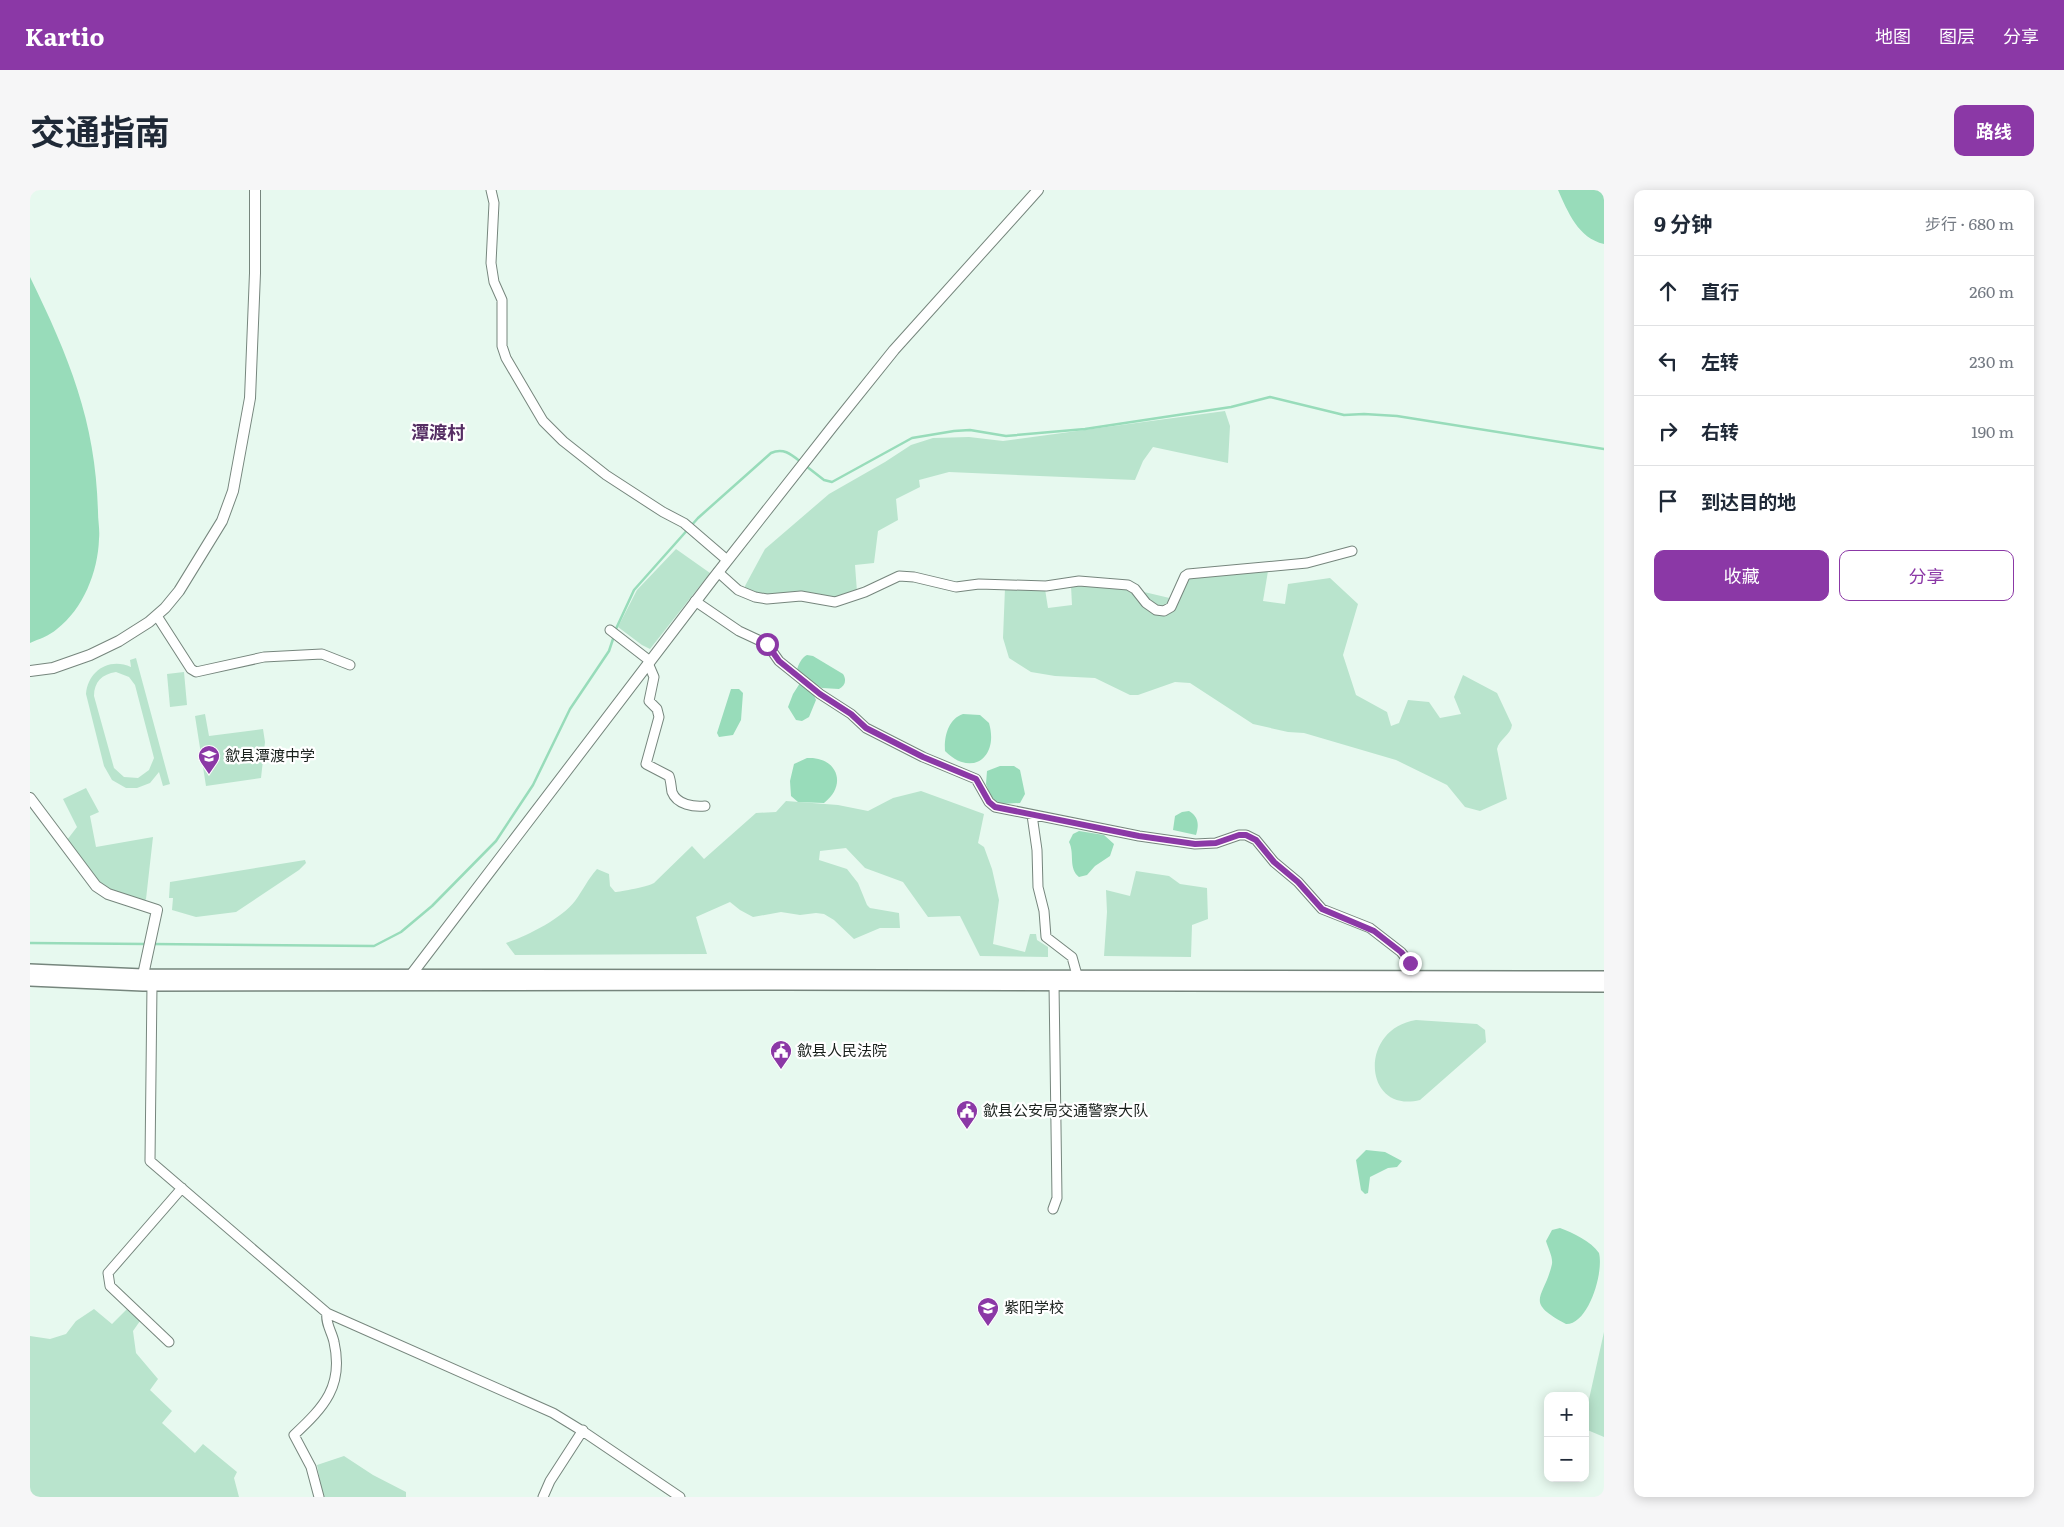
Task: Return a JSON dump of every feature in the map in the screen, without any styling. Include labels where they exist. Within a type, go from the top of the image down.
[{"type":"main road","points":[[30,970],[143,975],[1604,977]]},
{"type":"main road","points":[[30,980],[152,985],[1054,984],[1604,986]]},
{"type":"street","points":[[30,671],[53,668],[90,655],[119,641],[157,616],[176,595],[222,521],[234,491],[250,398],[255,190]]},
{"type":"street","points":[[491,190],[494,203],[491,263],[494,282],[502,300],[502,346],[506,358],[540,416],[550,430],[570,447],[614,480],[663,512],[684,523],[727,560]]},
{"type":"street","points":[[411,975],[540,808],[695,601],[894,350],[1038,190]]},
{"type":"street","points":[[718,572],[738,590],[755,597],[767,599],[801,596],[835,602],[865,592],[899,576],[914,577],[956,587],[979,584],[1046,586],[1079,581],[1128,585],[1137,591],[1146,603],[1156,610],[1164,611],[1171,607],[1185,576],[1188,574],[1307,563],[1352,551]]},
{"type":"street","points":[[695,601],[739,631],[767,644],[779,661],[820,694],[851,714],[866,728],[923,757],[972,776],[979,783],[989,802],[995,807],[1139,836],[1195,844],[1216,843],[1239,835],[1246,835],[1256,840],[1274,862],[1298,882],[1322,909],[1370,928],[1401,952],[1410,964],[1415,976]]},
{"type":"street","points":[[157,616],[191,668],[196,672],[264,657],[322,654],[350,665]]},
{"type":"street","points":[[610,630],[649,662],[654,677],[649,701],[657,709],[659,717],[646,764],[669,776],[673,793],[678,800],[691,806],[705,806]]},
{"type":"street","points":[[30,798],[96,886],[108,894],[157,910],[143,975]]},
{"type":"street","points":[[1032,814],[1037,850],[1038,887],[1044,911],[1046,937],[1072,957],[1077,975]]},
{"type":"street","points":[[1053,1209],[1057,1198],[1054,984]]},
{"type":"street","points":[[152,985],[150,1161],[327,1313],[411,1352],[523,1399],[583,1430],[680,1497]]},
{"type":"street","points":[[170,1342],[110,1286],[108,1273],[182,1188]]},
{"type":"street","points":[[319,1497],[311,1467],[294,1435],[326,1402],[334,1384],[337,1360],[334,1340],[325,1319],[327,1313]]},
{"type":"street","points":[[543,1497],[550,1481],[583,1430]]},
{"type":"shaded area","points":[[1558,190],[1604,190],[1604,244],[1587,236],[1575,223]]},
{"type":"shaded area","points":[[30,277],[57,335],[78,391],[86,419],[96,479],[99,532],[96,564],[81,600],[66,621],[57,629],[30,643]]},
{"type":"shaded area","points":[[1225,411],[1230,426],[1228,463],[1153,447],[1143,461],[1135,480],[949,472],[919,480],[920,487],[896,499],[898,520],[878,531],[874,563],[855,565],[857,592],[840,599],[762,597],[746,592],[745,586],[765,549],[829,494],[911,445],[933,438],[969,437],[1003,441]]},
{"type":"shaded area","points":[[676,549],[710,573],[650,649],[618,627],[637,590]]},
{"type":"shaded area","points":[[1268,571],[1263,601],[1285,604],[1288,584],[1330,578],[1358,604],[1343,655],[1356,695],[1387,712],[1391,726],[1399,723],[1408,700],[1429,702],[1440,718],[1461,714],[1454,697],[1463,675],[1497,693],[1512,725],[1510,732],[1500,742],[1497,749],[1507,799],[1480,811],[1465,807],[1447,785],[1396,760],[1304,733],[1288,732],[1253,724],[1190,683],[1175,682],[1138,695],[1130,695],[1095,678],[1055,676],[1031,672],[1009,658],[1003,638],[1005,588],[1045,589],[1048,608],[1072,605],[1071,586],[1123,587],[1178,600],[1189,577]]},
{"type":"shaded area","points":[[807,655],[813,656],[843,674],[845,683],[843,686],[839,689],[822,688],[799,674],[798,666]]},
{"type":"shaded area","points":[[136,658],[170,784],[163,786],[159,772],[150,783],[137,788],[126,788],[112,780],[104,766],[86,694],[91,679],[101,668],[115,664],[131,667],[130,660]],"holes":[[[116,672],[129,677],[135,685],[154,758],[149,770],[138,778],[124,777],[114,768],[94,696],[95,687],[103,677]]]},
{"type":"shaded area","points":[[184,672],[187,705],[170,707],[167,674]]},
{"type":"shaded area","points":[[800,683],[812,691],[816,700],[809,717],[802,721],[796,720],[788,707]]},
{"type":"shaded area","points":[[731,689],[739,689],[743,693],[741,720],[733,735],[719,737],[717,733]]},
{"type":"shaded area","points":[[205,714],[209,736],[263,729],[265,742],[261,778],[206,786],[195,716]]},
{"type":"shaded area","points":[[963,714],[980,715],[989,723],[991,735],[987,754],[981,760],[973,763],[965,763],[955,759],[945,751],[945,740],[950,724]]},
{"type":"shaded area","points":[[807,758],[826,762],[836,773],[836,788],[824,803],[798,802],[791,796],[790,781],[794,764]]},
{"type":"shaded area","points":[[1000,766],[1014,766],[1020,770],[1025,794],[1020,803],[1000,804],[992,800],[986,784],[987,771]]},
{"type":"shaded area","points":[[86,788],[99,812],[90,816],[96,847],[153,837],[146,899],[144,901],[109,891],[96,881],[67,840],[77,827],[63,799]]},
{"type":"shaded area","points":[[921,791],[984,814],[978,843],[984,847],[992,869],[999,900],[993,944],[1025,952],[1030,934],[1036,934],[1037,940],[1048,947],[1048,957],[980,956],[960,916],[928,917],[903,882],[865,868],[846,848],[820,851],[819,860],[847,869],[858,883],[870,908],[899,913],[900,928],[880,928],[854,939],[834,920],[824,914],[800,915],[781,912],[753,917],[730,902],[696,917],[707,954],[515,955],[506,943],[524,936],[553,920],[569,908],[597,869],[609,874],[610,886],[615,892],[641,887],[654,883],[692,846],[704,859],[756,813],[776,812],[786,801],[838,805],[868,811],[893,798]]},
{"type":"shaded area","points":[[1189,811],[1195,816],[1197,822],[1196,835],[1173,830],[1175,816]]},
{"type":"shaded area","points":[[1079,831],[1104,835],[1114,844],[1110,856],[1095,866],[1087,875],[1079,877],[1074,869],[1069,842],[1073,834]]},
{"type":"shaded area","points":[[305,860],[306,863],[299,870],[236,912],[196,917],[172,910],[173,898],[169,898],[170,882]]},
{"type":"shaded area","points":[[1136,871],[1169,876],[1180,884],[1207,888],[1208,919],[1192,925],[1191,957],[1104,956],[1107,912],[1106,890],[1130,896]]},
{"type":"shaded area","points":[[1416,1020],[1477,1024],[1485,1030],[1486,1042],[1420,1100],[1401,1101],[1387,1095],[1378,1083],[1375,1069],[1377,1053],[1384,1038],[1397,1027]]},
{"type":"shaded area","points":[[1366,1150],[1385,1152],[1402,1161],[1397,1167],[1388,1168],[1370,1177],[1368,1193],[1365,1194],[1361,1190],[1356,1160]]},
{"type":"shaded area","points":[[1560,1228],[1587,1241],[1599,1253],[1600,1262],[1597,1285],[1587,1307],[1574,1322],[1566,1324],[1545,1310],[1540,1298],[1552,1264],[1546,1241],[1552,1230]]},
{"type":"shaded area","points":[[94,1309],[112,1324],[127,1309],[140,1321],[133,1331],[136,1353],[158,1379],[150,1390],[172,1411],[162,1423],[195,1453],[203,1444],[237,1472],[234,1478],[239,1497],[30,1497],[30,1336],[50,1339],[66,1334],[76,1321]]},
{"type":"shaded area","points":[[1604,1332],[1604,1437],[1589,1431],[1589,1399]]},
{"type":"shaded area","points":[[344,1456],[373,1475],[406,1492],[406,1497],[323,1497],[317,1465]]},
{"type":"waterway","points":[[806,466],[824,480],[832,482],[912,438],[970,430],[1006,436],[1085,429],[1231,407],[1270,397],[1344,415],[1397,416],[1604,449]]},
{"type":"waterway","points":[[615,631],[634,590],[698,518],[771,453],[784,451],[802,463]]},
{"type":"waterway","points":[[152,944],[374,946],[401,932],[432,906],[496,841],[533,785],[570,709],[609,651],[614,636]]},
{"type":"waterway","points":[[30,943],[146,944]]},
{"type":"place","name":"歙县潭渡中学","points":[[209,775]]},
{"type":"place","name":"歙县人民法院","points":[[781,1070]]},
{"type":"place","name":"歙县公安局交通警察大队","points":[[967,1130]]},
{"type":"place","name":"紫阳学校","points":[[988,1327]]},
{"type":"district","name":"潭渡村","points":[[438,433]]},
{"type":"route","points":[[767,644],[779,661],[820,694],[851,714],[866,728],[923,757],[972,776],[979,783],[989,802],[995,807],[1139,836],[1195,844],[1216,843],[1239,835],[1254,838],[1274,862],[1298,882],[1322,909],[1370,928],[1401,952],[1410,963]]}]
